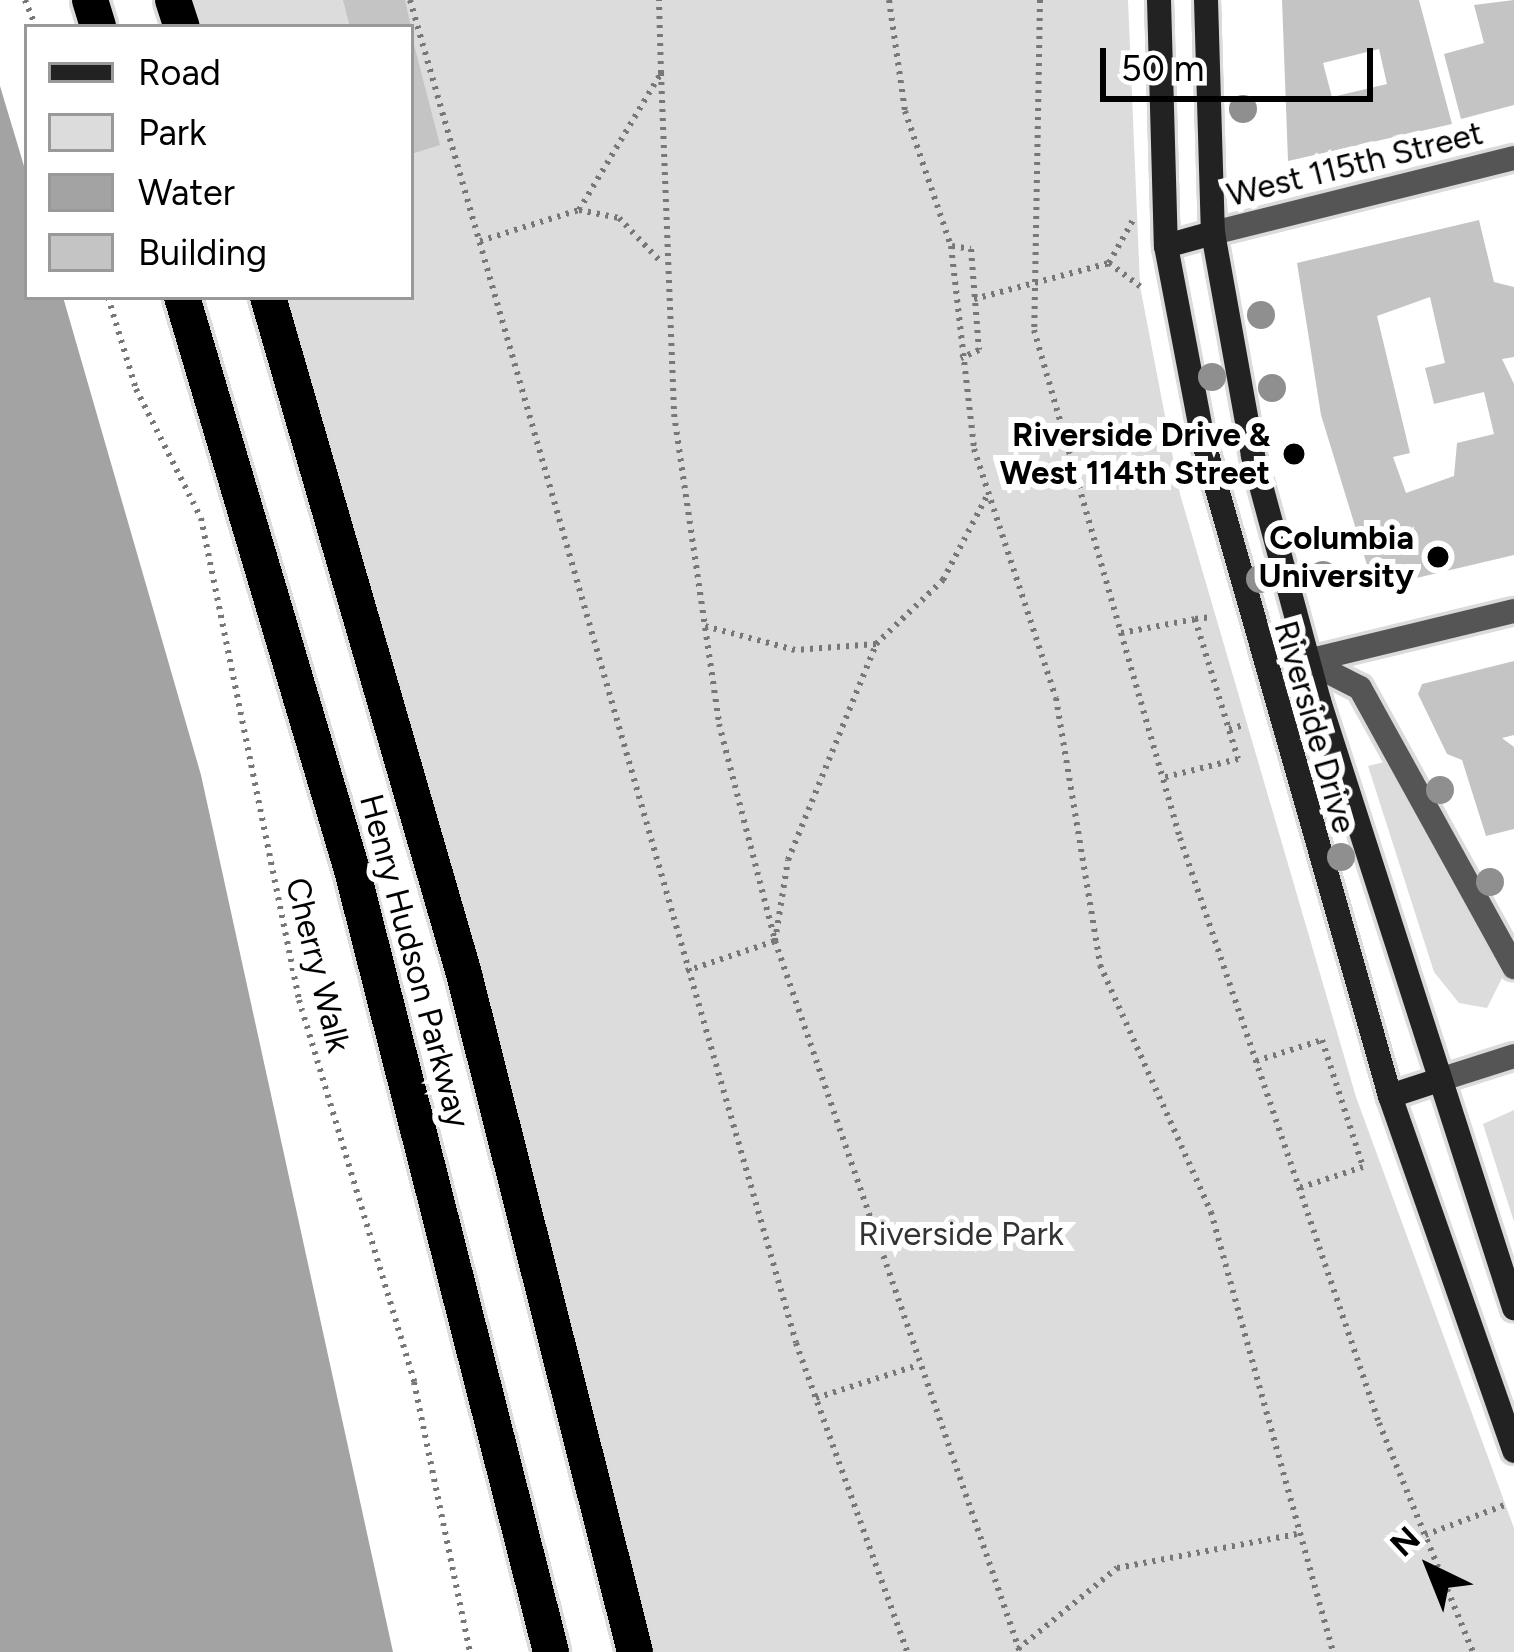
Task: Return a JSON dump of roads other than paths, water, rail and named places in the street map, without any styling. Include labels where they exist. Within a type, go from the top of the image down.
[{"type":"highway","name":"Henry Hudson Parkway","points":[[183,300],[352,870],[550,1652]]},
{"type":"highway","name":"Henry Hudson Parkway","points":[[269,300],[458,952],[634,1652]]},
{"type":"main road","name":"Riverside Drive","points":[[1159,0],[1166,246],[1265,676],[1390,1096],[1514,1450]]},
{"type":"main road","name":"Riverside Drive","points":[[1206,0],[1213,233],[1306,661],[1514,1308]]},
{"type":"main road","points":[[1166,246],[1213,233]]},
{"type":"main road","points":[[1265,676],[1306,661]]},
{"type":"main road","points":[[1390,1096],[1438,1080]]},
{"type":"street","name":"West 115th Street","points":[[1213,233],[1514,158]]},
{"type":"street","points":[[1306,661],[1514,611]]},
{"type":"street","name":"Riverside Drive","points":[[1306,661],[1360,688],[1514,967]]},
{"type":"street","points":[[1438,1080],[1514,1056]]},
{"type":"water","points":[[0,86],[24,166],[24,300],[64,300],[201,775],[393,1652],[0,1652]]},
{"type":"place","name":"Riverside Drive & West 114th Street","points":[[1294,454]]},
{"type":"place","name":"Columbia University","points":[[1438,557]]},
{"type":"park label","name":"Riverside Park","points":[[961,1234]]}]
